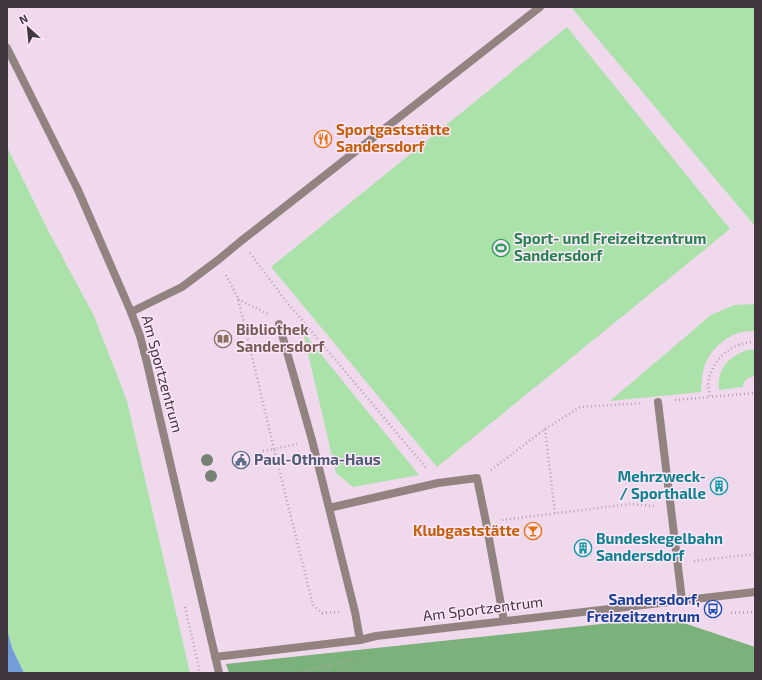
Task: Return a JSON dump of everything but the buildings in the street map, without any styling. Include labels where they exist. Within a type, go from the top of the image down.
[{"type":"street","points":[[131,312],[182,286],[218,260],[540,7]]},
{"type":"street","name":"Am Sportzentrum","points":[[7,48],[78,190],[140,336],[219,673]]},
{"type":"street","points":[[279,324],[312,440],[355,612],[360,640]]},
{"type":"street","points":[[658,402],[682,600]]},
{"type":"street","points":[[329,508],[438,484],[477,478],[504,621]]},
{"type":"street","name":"Am Sportzentrum","points":[[215,657],[360,640],[376,636],[755,592]]},
{"type":"path","points":[[241,241],[286,301],[438,484]]},
{"type":"path","points":[[218,260],[238,298],[274,449],[314,605],[322,613],[355,612]]},
{"type":"path","points":[[238,298],[277,320],[279,324]]},
{"type":"path","points":[[710,397],[708,386],[711,372],[717,360],[731,348],[749,342],[755,342]]},
{"type":"path","points":[[477,478],[483,476],[545,429],[580,407],[658,402],[755,393]]},
{"type":"path","points":[[545,429],[555,514]]},
{"type":"path","points":[[263,452],[312,440]]},
{"type":"path","points":[[486,522],[630,504],[670,508]]},
{"type":"path","points":[[678,563],[755,554]]},
{"type":"path","points":[[324,673],[331,665]]},
{"type":"green space","name":"Sport- und Freizeitzentrum Sandersdorf","points":[[571,7],[755,7],[755,226]]},
{"type":"green space","name":"Sport- und Freizeitzentrum Sandersdorf","points":[[567,27],[730,229],[437,467],[271,267]]},
{"type":"green space","points":[[7,147],[49,232],[94,316],[127,401],[190,673],[24,673],[12,648],[7,629]]},
{"type":"green space","points":[[755,304],[755,331],[737,333],[714,349],[705,366],[701,392],[610,401],[711,315],[734,305]]},
{"type":"green space","points":[[303,332],[419,475],[353,487],[336,473]]},
{"type":"green space","points":[[747,350],[755,350],[755,376],[747,379],[744,382],[743,387],[719,390],[720,375],[726,364],[735,356]]},
{"type":"green space","points":[[666,617],[755,647],[755,673],[229,673],[226,664]]},
{"type":"water","points":[[7,629],[12,648],[24,673],[7,673]]},
{"type":"place","name":"Sportgaststätte Sandersdorf","points":[[323,139]]},
{"type":"place","name":"Sport- und Freizeitzentrum Sandersdorf","points":[[501,248]]},
{"type":"place","name":"Bibliothek Sandersdorf","points":[[223,339]]},
{"type":"place","name":"Paul-Othma-Haus","points":[[241,460]]},
{"type":"place","name":"Mehrzweck- / Sporthalle","points":[[719,486]]},
{"type":"place","name":"Klubgaststätte","points":[[533,531]]},
{"type":"place","name":"Bundeskegelbahn Sandersdorf","points":[[583,548]]},
{"type":"place","name":"Sandersdorf, Freizeitzentrum","points":[[713,609]]}]
